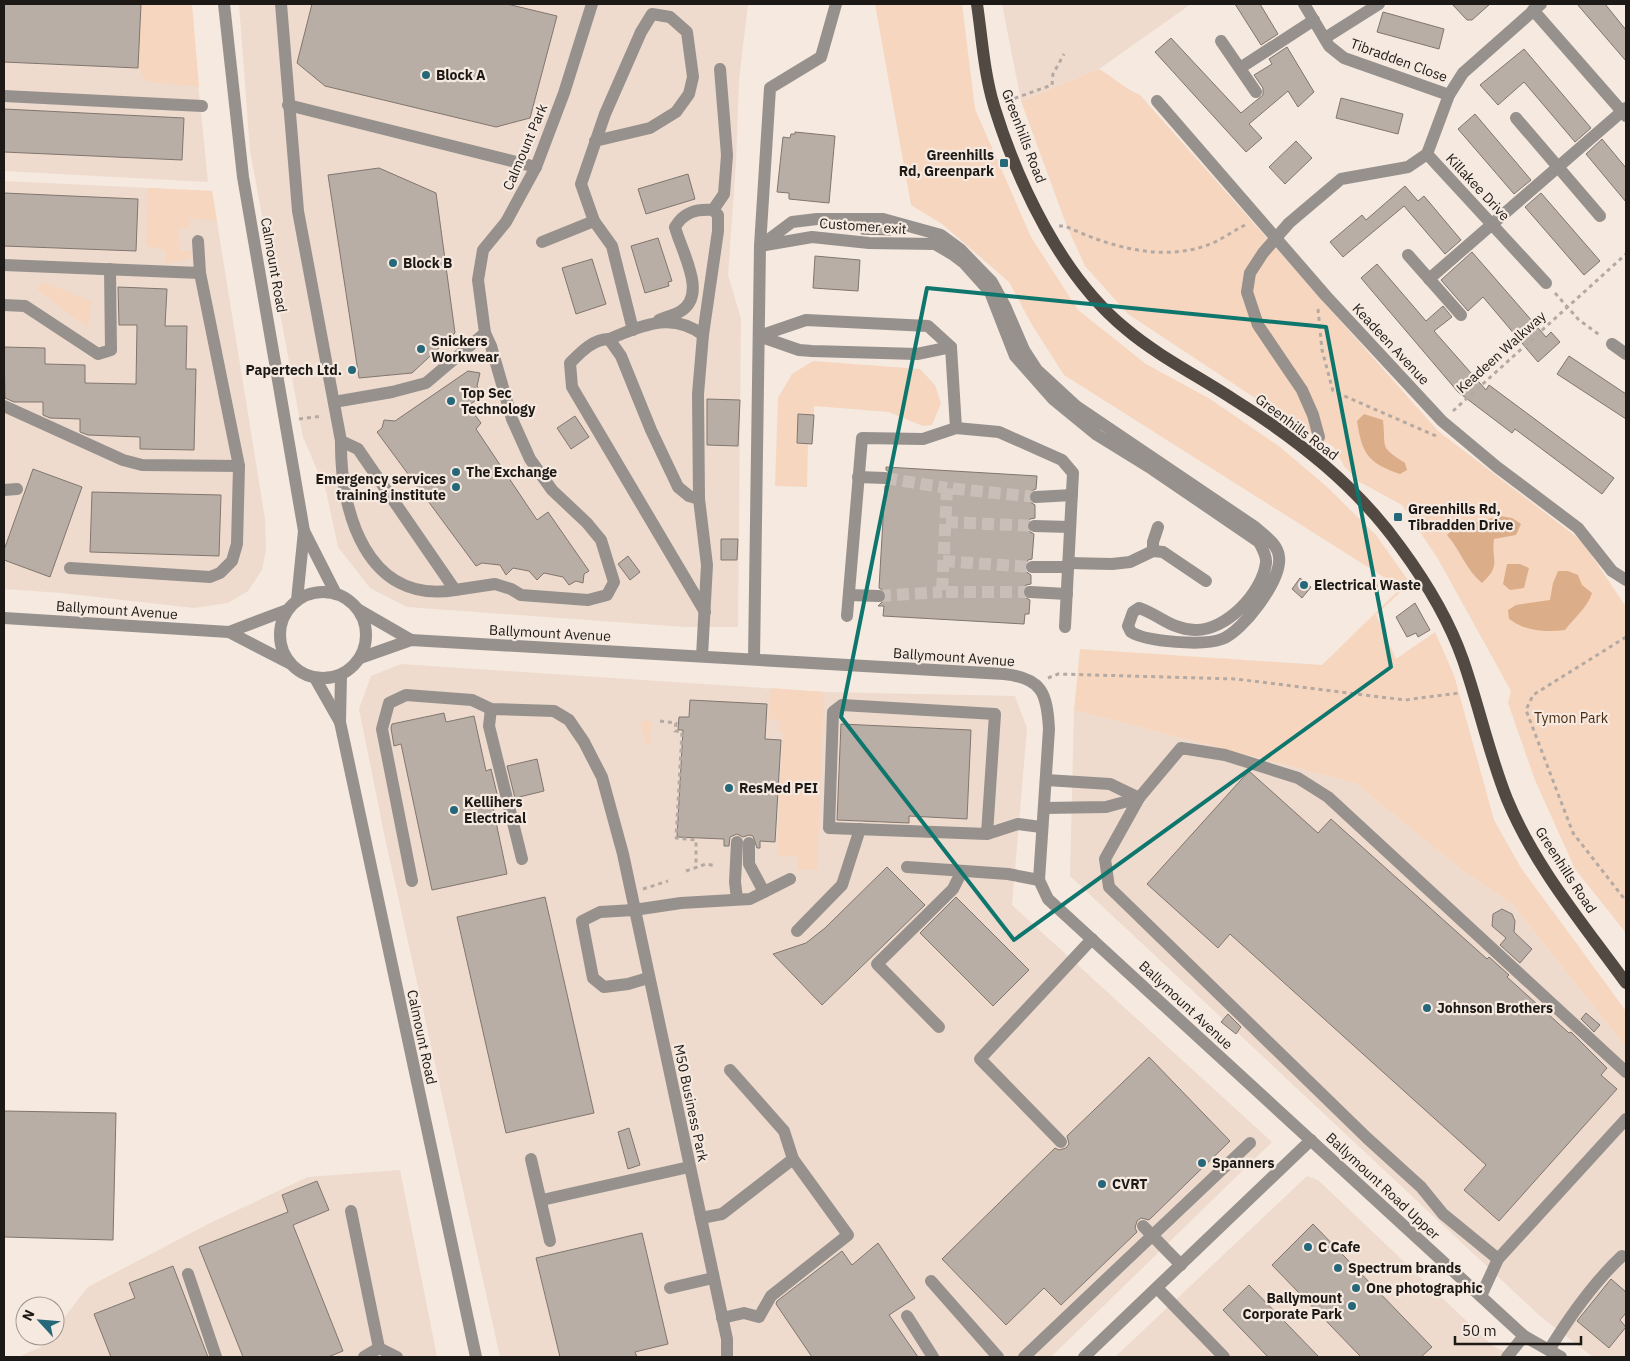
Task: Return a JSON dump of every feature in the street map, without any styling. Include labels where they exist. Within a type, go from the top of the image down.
[{"type":"main road","name":"Greenhills Road","points":[[977,4],[987,75],[994,105],[1010,149],[1046,227],[1081,285],[1101,308],[1128,331],[1271,423],[1311,452],[1357,495],[1399,544],[1425,582],[1462,657],[1495,765],[1508,801],[1525,835],[1562,894],[1626,983]]},
{"type":"street","name":"Calmount Road","points":[[224,4],[243,177],[304,530],[296,600]]},
{"type":"street","name":"Calmount Park","points":[[281,4],[298,211],[341,442],[345,496],[355,532],[377,565],[403,585],[435,593],[495,584],[510,588],[521,595],[588,600],[607,594],[614,582],[601,540],[552,490],[530,459],[512,419],[491,346],[485,333],[478,280],[483,250],[506,222],[536,167],[564,93],[592,4]]},
{"type":"street","points":[[754,660],[760,246],[770,88],[822,57],[836,4]]},
{"type":"street","name":"Tibradden Close","points":[[1304,4],[1329,46],[1344,58],[1450,95]]},
{"type":"street","points":[[1325,38],[1379,4]]},
{"type":"street","points":[[1427,154],[1450,95],[1463,73],[1537,7],[1625,112],[1557,167],[1493,225],[1429,279]]},
{"type":"street","points":[[595,142],[650,128],[676,112],[688,94],[693,77],[687,32],[670,18],[652,14],[641,32],[595,142],[580,184],[594,221],[612,246],[633,330]]},
{"type":"street","points":[[1240,68],[1314,20]]},
{"type":"street","points":[[1221,41],[1256,92]]},
{"type":"street","points":[[713,210],[724,194],[727,155],[720,69]]},
{"type":"street","points":[[4,96],[202,106]]},
{"type":"street","name":"Keadeen Avenue","points":[[1157,101],[1326,296],[1442,421],[1497,467],[1578,528],[1612,571],[1626,580]]},
{"type":"street","points":[[288,105],[536,167]]},
{"type":"street","points":[[1516,118],[1600,216]]},
{"type":"street","name":"Killakee Drive","points":[[1311,452],[1319,437],[1313,415],[1302,390],[1258,325],[1247,292],[1250,273],[1263,253],[1289,223],[1341,179],[1408,167],[1427,154],[1548,285]]},
{"type":"street","points":[[702,656],[705,612],[707,565],[700,499],[698,394],[703,335],[718,231],[718,215],[713,210],[697,209],[681,217],[675,227],[694,283],[693,297],[682,310],[609,339],[600,339],[582,351],[570,364],[572,387],[705,612]]},
{"type":"street","name":"Customer exit","points":[[817,219],[884,219],[941,235],[960,249],[992,282],[1005,306],[1024,350],[1037,370],[1076,406],[1270,540],[1279,555],[1278,569],[1261,602],[1234,632],[1209,643],[1145,637],[1131,632],[1128,626],[1129,619],[1139,608],[1150,612],[1175,628],[1197,630],[1217,627],[1237,613],[1257,587],[1266,563],[1265,554],[1259,542],[1097,434],[1053,399],[1016,356],[990,292],[964,263],[935,244],[869,243],[812,237],[760,246],[792,222],[817,219]]},
{"type":"street","points":[[542,242],[594,221]]},
{"type":"street","points":[[70,568],[210,577],[220,573],[232,562],[237,544],[239,466],[200,274],[198,241]]},
{"type":"street","points":[[1408,255],[1462,315]]},
{"type":"street","points":[[4,264],[200,274]]},
{"type":"street","points":[[4,305],[25,306],[98,354],[111,350],[110,269]]},
{"type":"street","points":[[760,336],[806,320],[928,326],[951,347],[956,428]]},
{"type":"street","points":[[657,321],[677,323],[694,328],[703,335]]},
{"type":"street","points":[[335,408],[426,382],[485,333]]},
{"type":"street","points":[[760,336],[799,350],[812,352],[917,354],[951,347]]},
{"type":"street","points":[[609,339],[621,356],[651,430],[678,487],[689,496],[700,499]]},
{"type":"street","points":[[1609,342],[1626,354]]},
{"type":"street","points":[[4,406],[142,465],[239,466]]},
{"type":"street","points":[[847,616],[862,438],[923,439],[956,428],[999,432],[1062,460],[1073,473],[1065,627]]},
{"type":"street","points":[[341,442],[358,449],[455,590]]},
{"type":"street","points":[[858,477],[886,478]]},
{"type":"street","points":[[4,490],[17,489]]},
{"type":"street","points":[[1036,497],[1072,495]]},
{"type":"street","points":[[1034,526],[1070,527]]},
{"type":"street","points":[[1153,551],[1153,542],[1158,527]]},
{"type":"street","name":"Calmount Road","points":[[304,530],[336,594]]},
{"type":"street","points":[[1032,566],[1130,562],[1153,551],[1163,552],[1206,580]]},
{"type":"street","points":[[316,592],[336,594],[348,600],[358,609],[364,621],[365,646],[360,658],[341,675],[315,678],[301,673],[290,664],[282,652],[279,638],[281,623],[287,610],[296,600],[316,592]]},
{"type":"street","points":[[1030,592],[1067,594]]},
{"type":"street","points":[[849,594],[879,596]]},
{"type":"street","name":"Ballymount Avenue","points":[[358,609],[411,640]]},
{"type":"street","name":"Ballymount Avenue","points":[[229,632],[287,610]]},
{"type":"street","name":"Ballymount Avenue","points":[[4,618],[229,632],[290,664]]},
{"type":"street","name":"Ballymount Avenue","points":[[360,658],[411,640],[1004,674],[1026,677],[1036,683],[1048,705],[1049,729],[1041,827],[1039,880],[1048,900],[1311,1140]]},
{"type":"street","name":"Calmount Road","points":[[341,675],[340,722],[476,1357]]},
{"type":"street","name":"Calmount Road","points":[[315,678],[340,722]]},
{"type":"street","name":"M50 Business Park","points":[[412,881],[382,729],[389,704],[406,695],[472,700],[492,709],[554,711],[568,720],[584,742],[602,777],[622,854],[727,1339],[727,1357]]},
{"type":"street","points":[[987,834],[995,714],[842,705],[833,712],[829,828],[987,834],[1018,824],[1041,827]]},
{"type":"street","points":[[492,709],[488,726],[522,860]]},
{"type":"street","points":[[1498,1259],[1442,1214],[1421,1187],[1367,1138],[1109,887],[1105,859],[1139,798],[1181,748],[1225,755],[1298,778],[1328,797],[1626,1072]]},
{"type":"street","points":[[1046,780],[1110,784],[1139,798]]},
{"type":"street","points":[[1044,808],[1106,807],[1139,798]]},
{"type":"street","points":[[797,931],[842,885],[860,829]]},
{"type":"street","points":[[737,899],[735,882],[743,843],[749,864],[764,892]]},
{"type":"street","points":[[907,867],[1008,874],[1039,880]]},
{"type":"street","points":[[939,1027],[877,964],[953,889],[962,871]]},
{"type":"street","points":[[648,978],[628,984],[604,987],[593,978],[582,921],[600,912],[634,910],[681,903],[750,899],[790,879]]},
{"type":"street","points":[[1061,1142],[980,1059],[1092,939]]},
{"type":"street","points":[[722,1318],[744,1313],[759,1317],[772,1296],[848,1235],[793,1159],[784,1131],[730,1070]]},
{"type":"street","points":[[1481,1296],[1498,1259],[1626,1119]]},
{"type":"street","name":"Ballymount Road Upper","points":[[1084,1357],[1311,1140],[1524,1336],[1561,1357]]},
{"type":"street","points":[[1024,1357],[1250,1143]]},
{"type":"street","points":[[531,1159],[550,1240]]},
{"type":"street","points":[[700,1218],[722,1214],[793,1159]]},
{"type":"street","points":[[542,1200],[689,1167]]},
{"type":"street","points":[[351,1211],[379,1348]]},
{"type":"street","points":[[1143,1226],[1182,1265]]},
{"type":"street","points":[[1549,1350],[1572,1314],[1605,1272],[1622,1256]]},
{"type":"street","points":[[188,1274],[216,1357]]},
{"type":"street","points":[[670,1288],[713,1278]]},
{"type":"street","points":[[931,1281],[998,1357]]},
{"type":"street","points":[[1157,1288],[1224,1357]]},
{"type":"street","points":[[907,1316],[933,1357]]},
{"type":"street","points":[[1507,1357],[1524,1336]]},
{"type":"street","points":[[364,1357],[379,1348]]},
{"type":"street","points":[[379,1348],[397,1357]]},
{"type":"path","points":[[1022,97],[1052,85],[1053,74],[1064,54]]},
{"type":"path","points":[[1046,227],[1064,226],[1125,248],[1160,252],[1190,250],[1215,242],[1248,223]]},
{"type":"path","name":"Keadeen Walkway","points":[[1450,413],[1626,254]]},
{"type":"path","points":[[1548,285],[1578,320],[1609,342]]},
{"type":"path","points":[[1318,304],[1322,350],[1333,391],[1441,439]]},
{"type":"path","points":[[286,420],[335,408]]},
{"type":"path","points":[[1626,636],[1533,695],[1526,710],[1573,833],[1626,901]]},
{"type":"path","points":[[1036,683],[1058,674],[1178,676],[1236,679],[1405,700],[1460,693]]},
{"type":"path","points":[[660,721],[677,723],[675,731],[682,732],[676,838],[696,840],[696,868]]},
{"type":"path","points":[[686,872],[706,864],[716,866]]},
{"type":"path","points":[[651,888],[668,880]]},
{"type":"highlighted area","points":[[927,288],[1326,327],[1391,667],[1014,940],[841,717]]},
{"type":"shaded area","points":[[4,4],[190,4],[208,182],[4,171]]},
{"type":"shaded area","points":[[239,4],[748,4],[739,80],[736,163],[728,275],[741,319],[738,627],[685,627],[407,607],[370,588],[338,547],[326,491],[303,437],[250,151]]},
{"type":"shaded area","points":[[1002,4],[1191,4],[1099,69],[1021,101]]},
{"type":"shaded area","points":[[4,181],[212,191],[265,519],[266,550],[262,570],[248,591],[228,603],[194,608],[61,593],[4,589]]},
{"type":"shaded area","points":[[1364,414],[1383,420],[1385,446],[1387,450],[1405,463],[1407,470],[1400,474],[1380,466],[1368,456],[1361,442],[1357,421]]},
{"type":"shaded area","points":[[1500,516],[1512,518],[1521,524],[1516,535],[1494,539],[1494,567],[1482,583],[1476,578],[1447,535],[1454,528]]},
{"type":"shaded area","points":[[1507,564],[1520,564],[1529,568],[1524,588],[1510,590],[1503,584]]},
{"type":"shaded area","points":[[1558,571],[1568,571],[1578,575],[1582,585],[1592,593],[1584,608],[1565,630],[1529,629],[1509,619],[1508,610],[1516,605],[1550,600],[1553,583]]},
{"type":"shaded area","points":[[401,664],[824,692],[1015,696],[1027,728],[1012,905],[1272,1142],[1051,1357],[500,1357],[385,838],[359,709],[371,676]]},
{"type":"shaded area","points":[[1074,710],[1355,783],[1462,870],[1513,905],[1626,1047],[1626,1357],[1593,1357],[1540,1316],[1070,876]]},
{"type":"shaded area","points":[[400,1170],[437,1357],[18,1357],[42,1346],[65,1346],[65,1316],[88,1287],[212,1222],[308,1177]]},
{"type":"shaded area","points":[[1307,1176],[1318,1180],[1493,1346],[1515,1357],[1115,1357]]},
{"type":"green space","points":[[141,4],[192,4],[199,87],[146,81],[138,68]]},
{"type":"green space","points":[[875,4],[962,4],[975,109],[1031,237],[1078,310],[1146,364],[1210,399],[1280,447],[1326,486],[1376,535],[1410,583],[1376,615],[1396,659],[1435,632],[1454,675],[1494,820],[1521,868],[1626,1011],[1626,1047],[1513,905],[1462,870],[1355,783],[1074,710],[1080,649],[1322,665],[1401,588],[1064,375],[1032,325],[1009,282],[942,224],[911,205]]},
{"type":"green space","name":"Tymon Park","points":[[1099,69],[1129,90],[1140,95],[1438,431],[1582,541],[1626,607],[1626,933],[1575,869],[1535,780],[1508,703],[1511,691],[1438,559],[1402,505],[1358,481],[1344,466],[1334,447],[1299,427],[1128,314],[1085,266],[1066,224],[1021,101]]},
{"type":"green space","points":[[148,188],[212,191],[217,221],[188,218],[190,228],[178,229],[180,251],[192,251],[189,259],[166,264],[166,250],[146,246]]},
{"type":"green space","points":[[43,282],[91,301],[88,328],[37,289]]},
{"type":"green space","points":[[813,361],[920,369],[935,385],[941,403],[932,425],[923,426],[889,412],[814,406],[814,415],[798,414],[797,443],[808,444],[807,487],[775,486],[778,398],[792,374]]},
{"type":"green space","points":[[771,688],[824,692],[817,870],[798,869],[797,857],[777,855],[783,733],[779,732],[780,720],[768,719]]},
{"type":"green space","points":[[646,720],[652,722],[648,749],[640,723]]},
{"type":"building","points":[[4,4],[141,4],[138,68],[4,62]]},
{"type":"building","name":"Block A","points":[[312,4],[507,4],[557,16],[530,118],[496,127],[325,86],[297,63]]},
{"type":"building","points":[[1235,4],[1260,4],[1278,34],[1261,45]]},
{"type":"building","points":[[1452,4],[1490,4],[1472,20],[1467,20]]},
{"type":"building","points":[[1577,4],[1605,4],[1626,30],[1626,61]]},
{"type":"building","points":[[1383,12],[1444,29],[1439,49],[1377,32]]},
{"type":"building","points":[[1171,38],[1241,113],[1263,95],[1263,88],[1254,75],[1272,64],[1269,59],[1287,47],[1314,92],[1298,107],[1288,91],[1249,124],[1262,138],[1246,152],[1155,52]]},
{"type":"building","points":[[1524,49],[1591,128],[1575,142],[1524,82],[1498,105],[1480,85]]},
{"type":"building","points":[[1341,98],[1403,114],[1398,134],[1336,118]]},
{"type":"building","points":[[4,109],[184,118],[182,160],[4,152]]},
{"type":"building","points":[[1475,114],[1531,180],[1514,194],[1458,129]]},
{"type":"building","points":[[795,132],[835,136],[829,203],[789,199],[789,193],[777,192],[783,137],[790,138],[791,134],[795,134]]},
{"type":"building","points":[[1602,139],[1626,168],[1626,202],[1586,154]]},
{"type":"building","points":[[1296,141],[1312,158],[1285,184],[1269,167]]},
{"type":"building","name":"Block B","points":[[379,168],[436,193],[455,333],[412,373],[359,378],[328,175]]},
{"type":"building","points":[[688,174],[695,199],[646,214],[638,189]]},
{"type":"building","points":[[1405,186],[1418,201],[1424,196],[1461,240],[1445,254],[1404,206],[1343,257],[1330,242],[1362,215],[1366,220]]},
{"type":"building","points":[[4,193],[138,199],[136,251],[4,246]]},
{"type":"building","points":[[1541,193],[1600,261],[1584,275],[1525,207]]},
{"type":"building","points":[[862,227],[882,227],[891,230],[891,235],[861,234]]},
{"type":"building","points":[[658,238],[672,281],[668,282],[669,286],[645,293],[631,246]]},
{"type":"building","points":[[1472,252],[1546,337],[1551,332],[1560,342],[1538,362],[1483,297],[1468,311],[1441,280]]},
{"type":"building","points":[[815,256],[860,260],[858,291],[813,288]]},
{"type":"building","points":[[592,259],[606,304],[576,314],[562,268]]},
{"type":"building","points":[[1377,264],[1426,321],[1443,306],[1452,317],[1434,331],[1486,390],[1489,385],[1614,478],[1602,494],[1515,429],[1512,433],[1458,392],[1361,278]]},
{"type":"building","points":[[118,287],[167,289],[165,326],[187,326],[186,369],[196,369],[194,450],[140,449],[140,437],[88,435],[80,432],[80,419],[50,418],[43,415],[43,402],[14,402],[5,398],[4,347],[45,348],[45,364],[85,365],[85,383],[136,384],[137,325],[119,325]]},
{"type":"building","points":[[1569,356],[1626,394],[1626,419],[1557,374]]},
{"type":"building","name":"The Exchange","points":[[468,371],[480,373],[477,386],[483,395],[468,406],[481,423],[476,429],[537,520],[548,512],[589,571],[584,574],[583,583],[576,581],[569,585],[563,577],[544,573],[537,580],[529,571],[513,568],[506,575],[500,565],[482,563],[476,566],[377,432],[382,428],[384,420],[395,421]]},
{"type":"building","points":[[707,399],[740,400],[738,446],[707,445]]},
{"type":"building","points":[[798,414],[814,415],[812,444],[797,443]]},
{"type":"building","points":[[575,416],[589,437],[571,449],[557,428]]},
{"type":"building","points":[[886,467],[1037,476],[1036,489],[1031,491],[1028,497],[1030,502],[1035,505],[1035,518],[1030,519],[1026,525],[1027,530],[1034,534],[1032,559],[1028,560],[1024,567],[1025,571],[1031,575],[1031,584],[1026,585],[1022,591],[1023,596],[1030,600],[1029,614],[1025,614],[1024,624],[883,616],[884,606],[878,606],[887,597],[886,592],[879,588],[885,486],[892,483],[893,478],[892,474],[886,470]]},
{"type":"building","points":[[33,469],[82,487],[50,577],[4,560],[4,550]]},
{"type":"building","points":[[92,492],[221,495],[219,556],[90,552]]},
{"type":"building","points":[[721,539],[738,539],[737,560],[721,560]]},
{"type":"building","points":[[628,556],[640,572],[630,580],[618,564]]},
{"type":"building","points":[[1300,578],[1311,587],[1302,598],[1292,589]]},
{"type":"building","points":[[1415,603],[1430,630],[1418,637],[1416,633],[1407,637],[1396,617]]},
{"type":"building","name":"ResMed PEI","points":[[690,700],[767,704],[765,739],[781,740],[775,842],[760,841],[760,848],[757,848],[753,836],[749,835],[743,837],[737,834],[730,837],[729,846],[724,846],[724,839],[677,837],[683,730],[678,730],[679,717],[689,717]]},
{"type":"building","name":"Kellihers Electrical","points":[[444,713],[446,722],[474,716],[486,771],[491,769],[499,802],[492,803],[507,874],[432,890],[401,744],[394,746],[391,728],[392,724]]},
{"type":"building","points":[[841,724],[971,730],[967,819],[909,816],[909,823],[837,820]]},
{"type":"building","points":[[537,759],[544,791],[515,798],[507,766]]},
{"type":"building","name":"Johnson Brothers","points":[[1249,771],[1318,833],[1331,819],[1487,959],[1489,957],[1509,975],[1507,977],[1569,1033],[1571,1032],[1607,1068],[1601,1075],[1617,1089],[1499,1221],[1464,1190],[1486,1165],[1230,934],[1218,948],[1147,884]]},
{"type":"building","points":[[887,867],[925,905],[822,1005],[773,954],[806,943],[825,928]]},
{"type":"building","points":[[545,897],[594,1113],[506,1133],[457,917]]},
{"type":"building","points":[[956,897],[1029,970],[993,1006],[920,933]]},
{"type":"building","points":[[1502,909],[1512,914],[1515,921],[1514,932],[1532,949],[1520,963],[1500,945],[1506,938],[1492,926],[1493,914]]},
{"type":"building","points":[[1586,1013],[1600,1025],[1594,1032],[1581,1019]]},
{"type":"building","points":[[1228,1014],[1241,1027],[1236,1034],[1221,1022]]},
{"type":"building","name":"CVRT","points":[[1149,1057],[1230,1141],[1149,1220],[1141,1218],[1137,1221],[1135,1228],[1137,1232],[1061,1305],[1044,1288],[1006,1325],[942,1259],[1055,1148],[1059,1150],[1066,1148],[1069,1144],[1067,1136]]},
{"type":"building","points":[[4,1111],[116,1113],[113,1240],[4,1237]]},
{"type":"building","points":[[629,1128],[640,1165],[628,1169],[618,1132]]},
{"type":"building","points":[[317,1181],[329,1210],[293,1225],[343,1351],[328,1357],[243,1357],[199,1247],[288,1212],[282,1195]]},
{"type":"building","name":"Ballymount Corporate Park","points":[[1313,1224],[1432,1347],[1421,1357],[1361,1357],[1272,1265]]},
{"type":"building","points":[[642,1233],[668,1344],[635,1352],[637,1357],[560,1357],[536,1258]]},
{"type":"building","points":[[878,1243],[915,1298],[889,1315],[918,1357],[812,1357],[776,1304],[777,1301],[842,1251],[852,1265]]},
{"type":"building","points":[[173,1266],[208,1357],[111,1357],[94,1314],[135,1298],[129,1283]]},
{"type":"building","points":[[1611,1279],[1626,1292],[1626,1313],[1620,1320],[1626,1327],[1609,1348],[1577,1321]]},
{"type":"building","name":"Ballymount Corporate Park","points":[[1249,1285],[1319,1357],[1268,1357],[1223,1310]]},
{"type":"tunnel","points":[[885,478],[947,488]]},
{"type":"tunnel","points":[[1030,592],[942,592],[947,488],[1036,497]]},
{"type":"tunnel","points":[[946,522],[1034,526]]},
{"type":"tunnel","points":[[943,561],[1032,567]]},
{"type":"tunnel","points":[[879,596],[942,592]]},
{"type":"place","name":"Block A","points":[[426,75]]},
{"type":"place","name":"Greenhills Rd, Greenpark","points":[[1004,163]]},
{"type":"place","name":"Block B","points":[[393,263]]},
{"type":"place","name":"Snickers Workwear","points":[[421,349]]},
{"type":"place","name":"Papertech Ltd.","points":[[352,370]]},
{"type":"place","name":"Top Sec Technology","points":[[451,401]]},
{"type":"place","name":"The Exchange","points":[[456,472]]},
{"type":"place","name":"Emergency services training institute","points":[[456,487]]},
{"type":"place","name":"Greenhills Rd, Tibradden Drive","points":[[1398,517]]},
{"type":"place","name":"Electrical Waste","points":[[1304,585]]},
{"type":"place","name":"ResMed PEI","points":[[729,788]]},
{"type":"place","name":"Kellihers Electrical","points":[[454,810]]},
{"type":"place","name":"Johnson Brothers","points":[[1427,1008]]},
{"type":"place","name":"Spanners","points":[[1202,1163]]},
{"type":"place","name":"CVRT","points":[[1102,1184]]},
{"type":"place","name":"C Cafe","points":[[1308,1247]]},
{"type":"place","name":"Spectrum brands","points":[[1338,1268]]},
{"type":"place","name":"One photographic","points":[[1356,1288]]},
{"type":"place","name":"Ballymount Corporate Park","points":[[1352,1306]]}]
